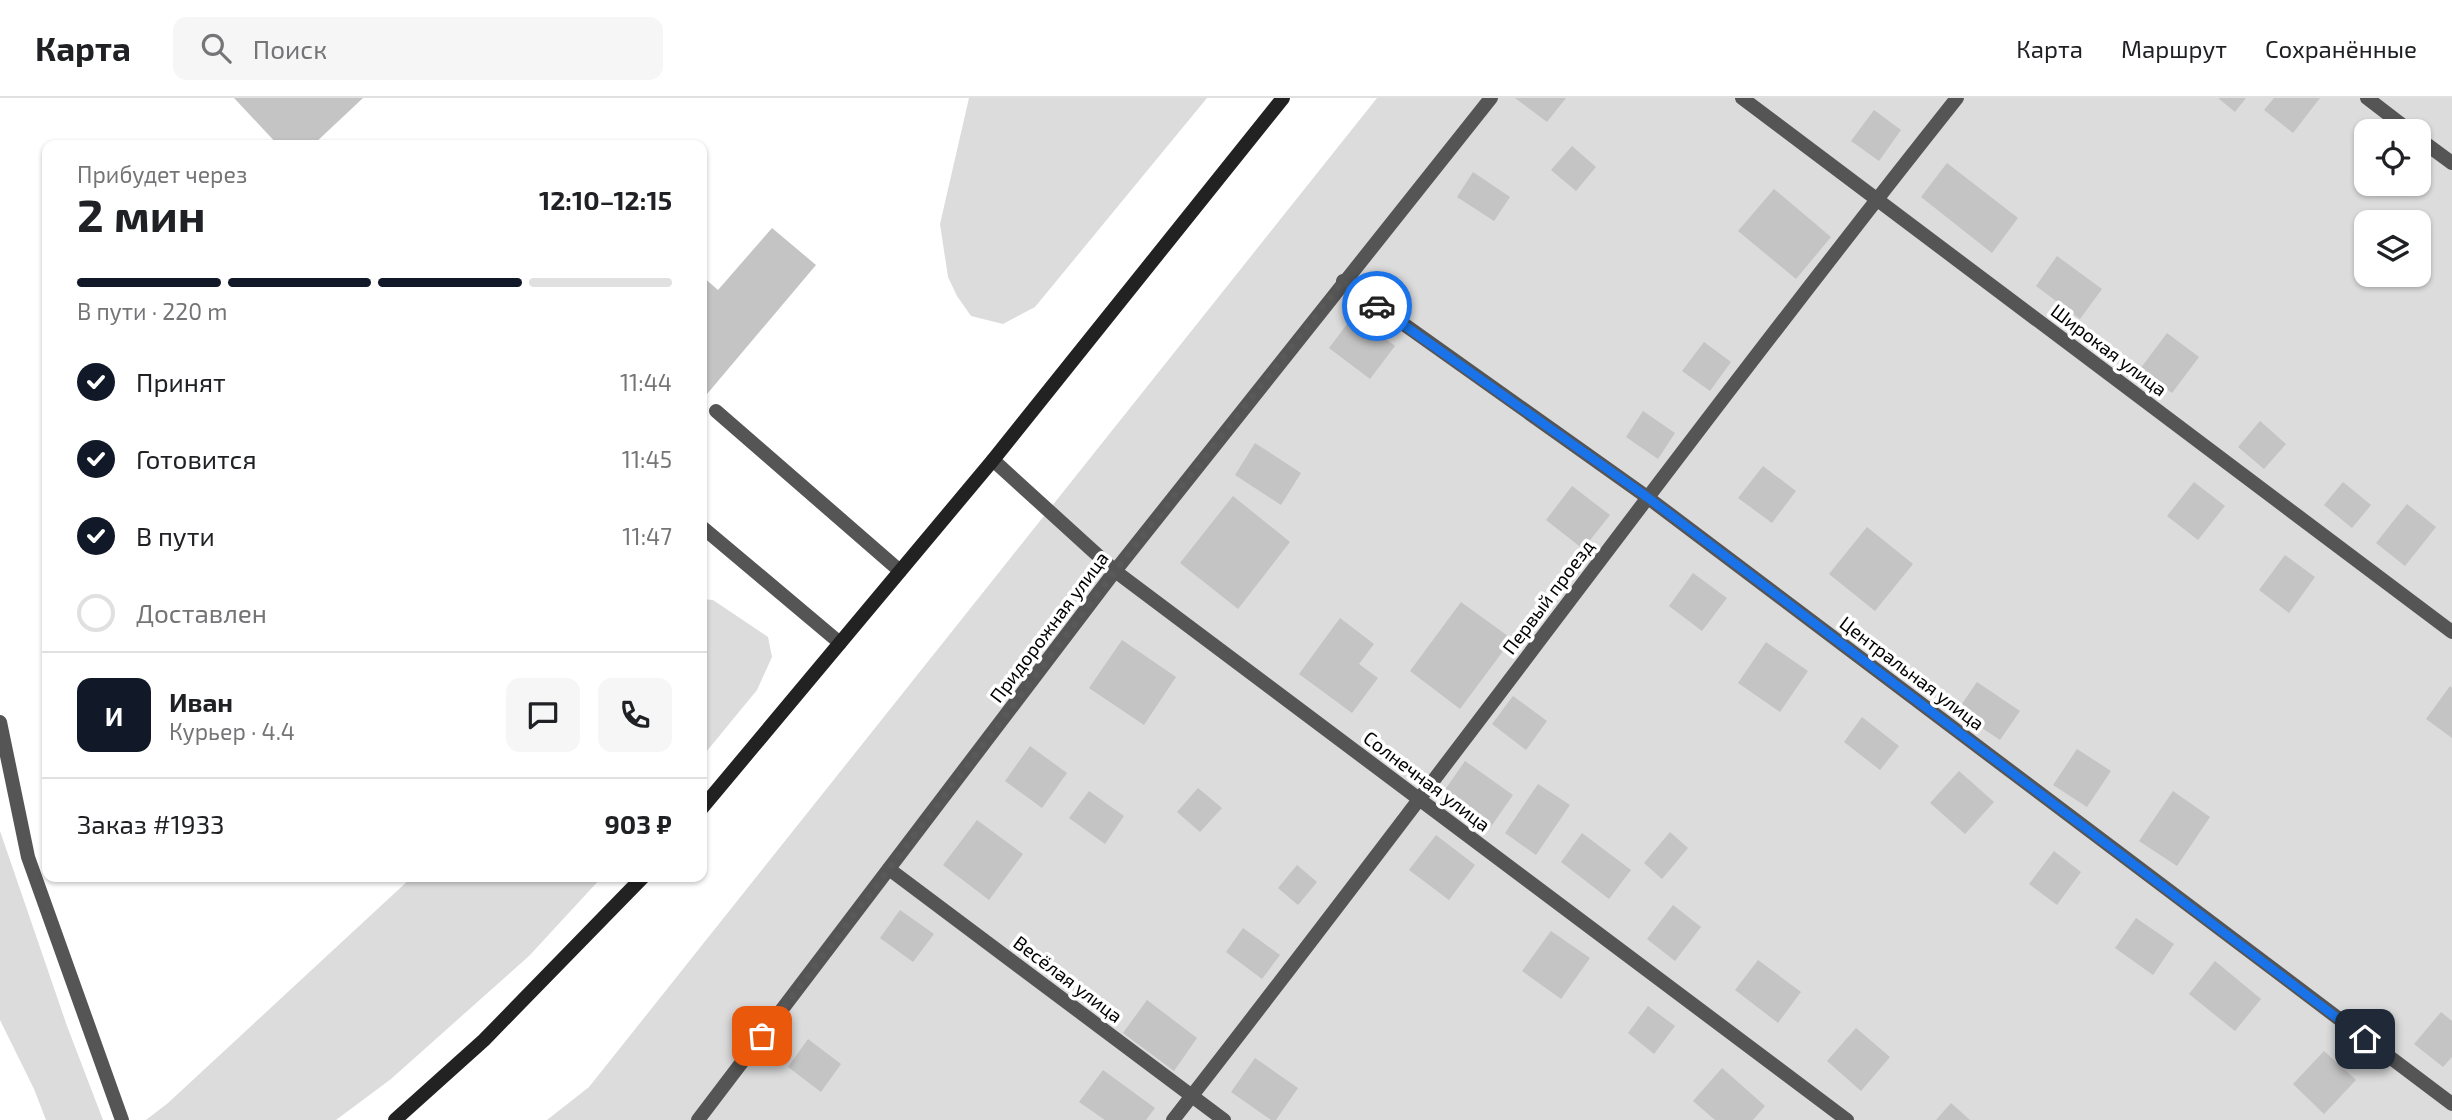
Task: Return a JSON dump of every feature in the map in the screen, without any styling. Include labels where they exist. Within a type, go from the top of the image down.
[{"type":"street","points":[[707,802],[993,460],[1283,98]]},
{"type":"street","name":"Придорожная улица","points":[[698,1120],[1115,571],[1491,98]]},
{"type":"street","name":"Широкая улица","points":[[1742,98],[2452,632]]},
{"type":"street","name":"Первый проезд","points":[[1173,1120],[1420,800],[1647,497],[1957,98]]},
{"type":"street","points":[[2367,98],[2394,119]]},
{"type":"street","points":[[2431,148],[2452,163]]},
{"type":"street","name":"Центральная улица","points":[[1343,281],[1647,497],[2452,1104]]},
{"type":"street","points":[[716,411],[900,571]]},
{"type":"street","name":"Солнечная улица","points":[[993,460],[1115,571],[1847,1120]]},
{"type":"street","points":[[707,531],[840,643]]},
{"type":"street","points":[[0,722],[28,857],[122,1120]]},
{"type":"street","name":"Весёлая улица","points":[[889,869],[1224,1120]]},
{"type":"street","points":[[395,1120],[484,1040],[638,882]]},
{"type":"shaded area","points":[[969,98],[1207,98],[1035,307],[1003,324],[971,316],[957,296],[948,277],[940,224]]},
{"type":"shaded area","points":[[1377,98],[2452,98],[2452,1120],[547,1120],[589,1087]]},
{"type":"shaded area","points":[[707,599],[713,600],[768,637],[772,657],[757,690],[707,751]]},
{"type":"shaded area","points":[[0,831],[67,1026],[103,1120],[46,1120],[0,1020]]},
{"type":"shaded area","points":[[407,882],[597,882],[529,956],[391,1079],[336,1120],[146,1120],[168,1103]]},
{"type":"building","points":[[234,98],[363,98],[318,140],[273,140]]},
{"type":"building","points":[[1515,98],[1566,98],[1547,122]]},
{"type":"building","points":[[2218,98],[2246,98],[2235,112]]},
{"type":"building","points":[[2274,98],[2320,98],[2293,133],[2264,110]]},
{"type":"building","points":[[1874,110],[1901,130],[1879,161],[1851,141]]},
{"type":"building","points":[[1572,146],[1596,167],[1576,191],[1551,170]]},
{"type":"building","points":[[1947,163],[2018,218],[1992,253],[1921,197]]},
{"type":"building","points":[[1473,172],[1510,197],[1494,221],[1457,197]]},
{"type":"building","points":[[1774,189],[1831,237],[1796,279],[1738,231]]},
{"type":"building","points":[[772,228],[816,265],[707,394],[707,280],[718,290]]},
{"type":"building","points":[[2057,256],[2102,289],[2080,319],[2036,286]]},
{"type":"building","points":[[1354,315],[1395,346],[1370,379],[1329,348]]},
{"type":"building","points":[[2167,333],[2199,357],[2172,393],[2140,369]]},
{"type":"building","points":[[1704,342],[1731,362],[1710,391],[1682,371]]},
{"type":"building","points":[[1643,411],[1675,433],[1658,459],[1626,437]]},
{"type":"building","points":[[2260,421],[2286,444],[2264,469],[2238,447]]},
{"type":"building","points":[[1255,443],[1301,473],[1281,505],[1235,475]]},
{"type":"building","points":[[1763,466],[1796,491],[1772,523],[1738,498]]},
{"type":"building","points":[[2194,482],[2225,506],[2198,540],[2167,516]]},
{"type":"building","points":[[2343,482],[2371,505],[2352,528],[2324,505]]},
{"type":"building","points":[[1572,486],[1610,515],[1583,549],[1546,520]]},
{"type":"building","points":[[1233,496],[1290,542],[1238,609],[1180,563]]},
{"type":"building","points":[[2407,504],[2436,527],[2405,566],[2376,543]]},
{"type":"building","points":[[1867,527],[1913,564],[1875,611],[1829,574]]},
{"type":"building","points":[[2285,555],[2315,577],[2289,613],[2259,590]]},
{"type":"building","points":[[1693,573],[1727,598],[1702,631],[1669,606]]},
{"type":"building","points":[[1461,602],[1512,639],[1460,709],[1410,671]]},
{"type":"building","points":[[1340,618],[1374,644],[1359,664],[1378,678],[1352,713],[1299,674]]},
{"type":"building","points":[[1122,640],[1176,677],[1144,725],[1089,688]]},
{"type":"building","points":[[1766,642],[1808,671],[1780,712],[1738,683]]},
{"type":"building","points":[[1977,682],[2020,711],[2000,740],[1957,711]]},
{"type":"building","points":[[2450,686],[2452,688],[2452,738],[2426,719]]},
{"type":"building","points":[[1513,696],[1547,721],[1526,750],[1492,724]]},
{"type":"building","points":[[1862,717],[1899,746],[1880,770],[1844,742]]},
{"type":"building","points":[[1030,746],[1067,773],[1042,808],[1005,781]]},
{"type":"building","points":[[2077,749],[2111,771],[2087,807],[2053,785]]},
{"type":"building","points":[[1465,761],[1513,795],[1490,828],[1442,794]]},
{"type":"building","points":[[1959,771],[1994,802],[1965,834],[1930,803]]},
{"type":"building","points":[[1538,784],[1570,805],[1536,855],[1505,833]]},
{"type":"building","points":[[1198,788],[1222,808],[1200,832],[1177,812]]},
{"type":"building","points":[[1089,791],[1124,816],[1105,844],[1069,818]]},
{"type":"building","points":[[2173,791],[2210,817],[2177,866],[2139,841]]},
{"type":"building","points":[[977,820],[1023,854],[989,900],[943,865]]},
{"type":"building","points":[[1670,832],[1688,848],[1662,879],[1644,863]]},
{"type":"building","points":[[1582,833],[1631,870],[1609,899],[1561,862]]},
{"type":"building","points":[[1436,835],[1475,865],[1449,900],[1409,870]]},
{"type":"building","points":[[2054,851],[2081,872],[2057,905],[2029,884]]},
{"type":"building","points":[[1297,865],[1317,882],[1298,905],[1278,888]]},
{"type":"building","points":[[1673,905],[1701,927],[1675,961],[1647,939]]},
{"type":"building","points":[[900,910],[934,934],[913,962],[880,938]]},
{"type":"building","points":[[2136,918],[2174,944],[2153,975],[2115,948]]},
{"type":"building","points":[[1243,928],[1280,955],[1262,979],[1226,952]]},
{"type":"building","points":[[1551,931],[1590,958],[1561,999],[1522,971]]},
{"type":"building","points":[[1758,960],[1801,992],[1778,1023],[1735,990]]},
{"type":"building","points":[[2215,961],[2261,999],[2235,1031],[2189,994]]},
{"type":"building","points":[[1147,1000],[1197,1038],[1174,1071],[1123,1033]]},
{"type":"building","points":[[1648,1006],[1675,1026],[1654,1054],[1628,1033]]},
{"type":"building","points":[[2441,1012],[2452,1021],[2452,1057],[2443,1067],[2414,1044]]},
{"type":"building","points":[[1856,1028],[1890,1057],[1861,1091],[1827,1061]]},
{"type":"building","points":[[808,1039],[841,1064],[821,1092],[788,1067]]},
{"type":"building","points":[[2324,1051],[2356,1080],[2324,1114],[2293,1084]]},
{"type":"building","points":[[1255,1058],[1298,1088],[1276,1120],[1271,1120],[1231,1092]]},
{"type":"building","points":[[1722,1068],[1765,1106],[1753,1120],[1715,1120],[1693,1101]]},
{"type":"building","points":[[1103,1070],[1155,1108],[1146,1120],[1105,1120],[1079,1102]]},
{"type":"building","points":[[1951,1103],[1970,1120],[1936,1120]]},
{"type":"way so far","points":[[762,1036],[1115,571],[1343,281],[1377,306]]},
{"type":"route","points":[[1377,306],[1647,497],[2365,1039]]}]
